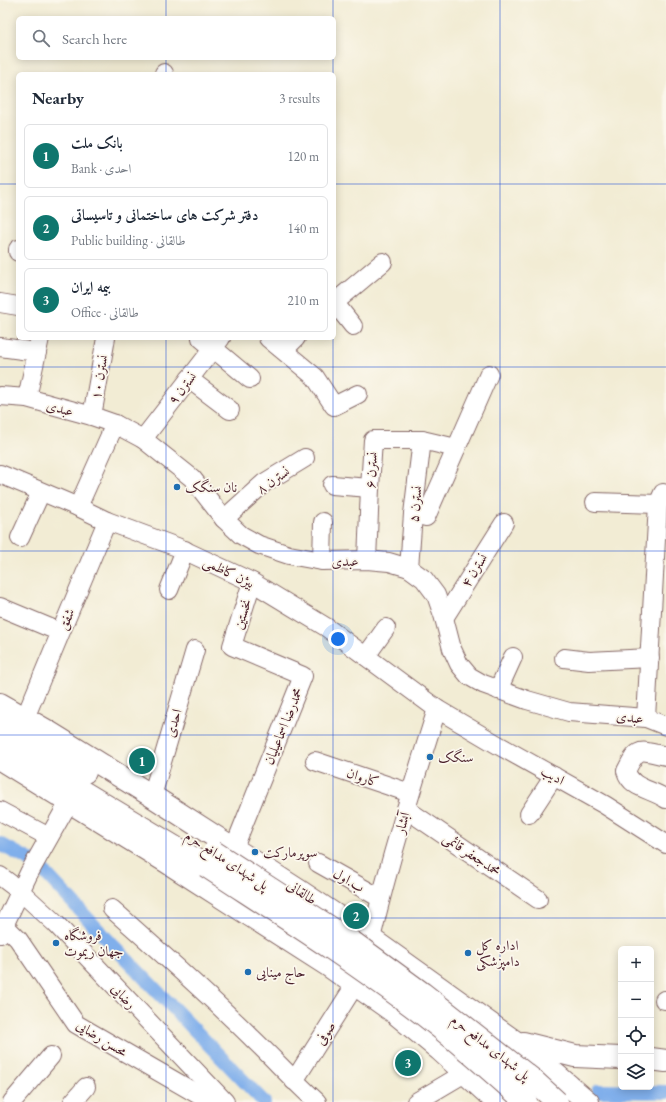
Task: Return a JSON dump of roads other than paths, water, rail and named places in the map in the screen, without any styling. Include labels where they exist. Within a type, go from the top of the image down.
[{"type":"main road","name":"طالقانی","points":[[0,704],[152,796],[224,854],[307,896],[371,939],[514,1041],[588,1102]]},
{"type":"main road","name":"پل شهدای مدافع حرم","points":[[0,722],[224,854],[351,941],[422,993],[533,1080],[557,1102]]},
{"type":"main road","name":"پل شهدای مدافع حرم","points":[[0,742],[224,854],[334,949],[413,1007],[480,1060],[526,1102]]},
{"type":"main road","points":[[0,759],[287,938],[394,1012],[497,1102]]},
{"type":"main road","points":[[218,894],[230,891],[240,879],[244,863],[224,854]]},
{"type":"main road","points":[[287,938],[284,926],[287,913],[294,904],[307,896]]},
{"type":"main road","points":[[514,1041],[575,1056],[618,1058]]},
{"type":"main road","points":[[654,1059],[666,1061]]},
{"type":"main road","points":[[503,1102],[504,1086],[513,1073],[532,1064],[546,1066]]},
{"type":"street","points":[[336,301],[383,262]]},
{"type":"street","points":[[0,303],[16,306]]},
{"type":"street","points":[[336,305],[353,326]]},
{"type":"street","name":"نسترن ۱۰","points":[[92,416],[106,340]]},
{"type":"street","points":[[275,340],[290,344],[315,377],[334,406],[358,394]]},
{"type":"street","points":[[212,341],[250,379]]},
{"type":"street","name":"نسترن ۹","points":[[144,439],[189,379],[212,341]]},
{"type":"street","points":[[0,348],[38,345],[27,398]]},
{"type":"street","points":[[413,514],[426,517],[489,374]]},
{"type":"street","points":[[189,379],[230,410]]},
{"type":"street","name":"عبدی","points":[[0,396],[27,398],[92,416],[115,424],[144,439],[192,478],[224,519],[241,535],[259,545],[289,555],[322,561],[367,560],[389,562],[409,568],[424,579],[436,595],[452,649],[459,664],[469,676],[483,684],[527,700],[569,712],[646,718],[666,726]]},
{"type":"street","points":[[78,507],[115,424]]},
{"type":"street","name":"نسترن ۶","points":[[367,560],[374,440],[422,440],[456,448]]},
{"type":"street","name":"نسترن ۵","points":[[409,568],[413,514],[422,440]]},
{"type":"street","name":"نسترن ۸","points":[[224,519],[264,484],[305,458]]},
{"type":"street","name":"بیژن کاظمی","points":[[0,474],[107,521],[185,550],[252,582],[326,627],[437,709]]},
{"type":"street","points":[[332,485],[370,488]]},
{"type":"street","points":[[20,538],[41,492]]},
{"type":"street","points":[[595,502],[660,498],[661,536],[655,651],[646,718]]},
{"type":"street","name":"شفق","points":[[25,718],[107,521]]},
{"type":"street","points":[[322,561],[324,522]]},
{"type":"street","name":"نسترن ۴","points":[[444,618],[504,523]]},
{"type":"street","points":[[169,590],[185,550]]},
{"type":"street","name":"نخستین","points":[[232,646],[252,582]]},
{"type":"street","points":[[0,607],[60,632]]},
{"type":"street","points":[[366,656],[386,628]]},
{"type":"street","name":"محمدرضا اسماعیلیان","points":[[224,854],[303,676],[232,646]]},
{"type":"street","name":"احدی","points":[[152,796],[195,650]]},
{"type":"street","points":[[564,658],[589,661],[655,651]]},
{"type":"street","points":[[498,690],[513,657]]},
{"type":"street","name":"ادیب","points":[[437,709],[605,805],[666,844]]},
{"type":"street","name":"آبشار","points":[[371,939],[380,898],[408,801],[437,709]]},
{"type":"street","points":[[666,756],[638,752],[633,756],[626,771],[628,778],[634,784],[661,795],[666,799]]},
{"type":"street","name":"کاروان","points":[[315,761],[408,801]]},
{"type":"street","points":[[529,814],[554,776]]},
{"type":"street","name":"محمدجعفر قائمی","points":[[408,801],[538,899]]},
{"type":"street","points":[[2,929],[29,873],[69,802]]},
{"type":"street","points":[[0,811],[46,842]]},
{"type":"street","name":"ب.اول","points":[[318,863],[380,898]]},
{"type":"street","name":"رضایی","points":[[0,876],[20,891],[71,940],[225,1102]]},
{"type":"street","points":[[112,908],[252,1038],[317,1102]]},
{"type":"street","name":"محسن رضایی","points":[[2,929],[18,939],[76,1024],[207,1101]]},
{"type":"street","name":"صوفی","points":[[294,1081],[355,985]]},
{"type":"street","points":[[12,1102],[51,1056]]},
{"type":"street","points":[[416,1102],[465,1073]]},
{"type":"street","points":[[73,1102],[86,1087]]},
{"type":"waterway","points":[[0,844],[37,864],[103,935],[264,1102]]},
{"type":"waterway","points":[[598,1091],[666,1092]]},
{"type":"place","name":"نان سنگک","points":[[177,487]]},
{"type":"place","name":"سنگک","points":[[430,757]]},
{"type":"place","name":"بانک ملت","points":[[142,761]]},
{"type":"place","name":"سوپرمارکت","points":[[255,852]]},
{"type":"place","name":"دفتر شرکت های ساختمانی و تاسیساتی","points":[[356,916]]},
{"type":"place","name":"فروشگاه جهان ریموت","points":[[56,943]]},
{"type":"place","name":"اداره کل دامپزشکی","points":[[468,953]]},
{"type":"place","name":"حاج مینایی","points":[[248,972]]},
{"type":"place","name":"بیمه ایران","points":[[408,1063]]}]
